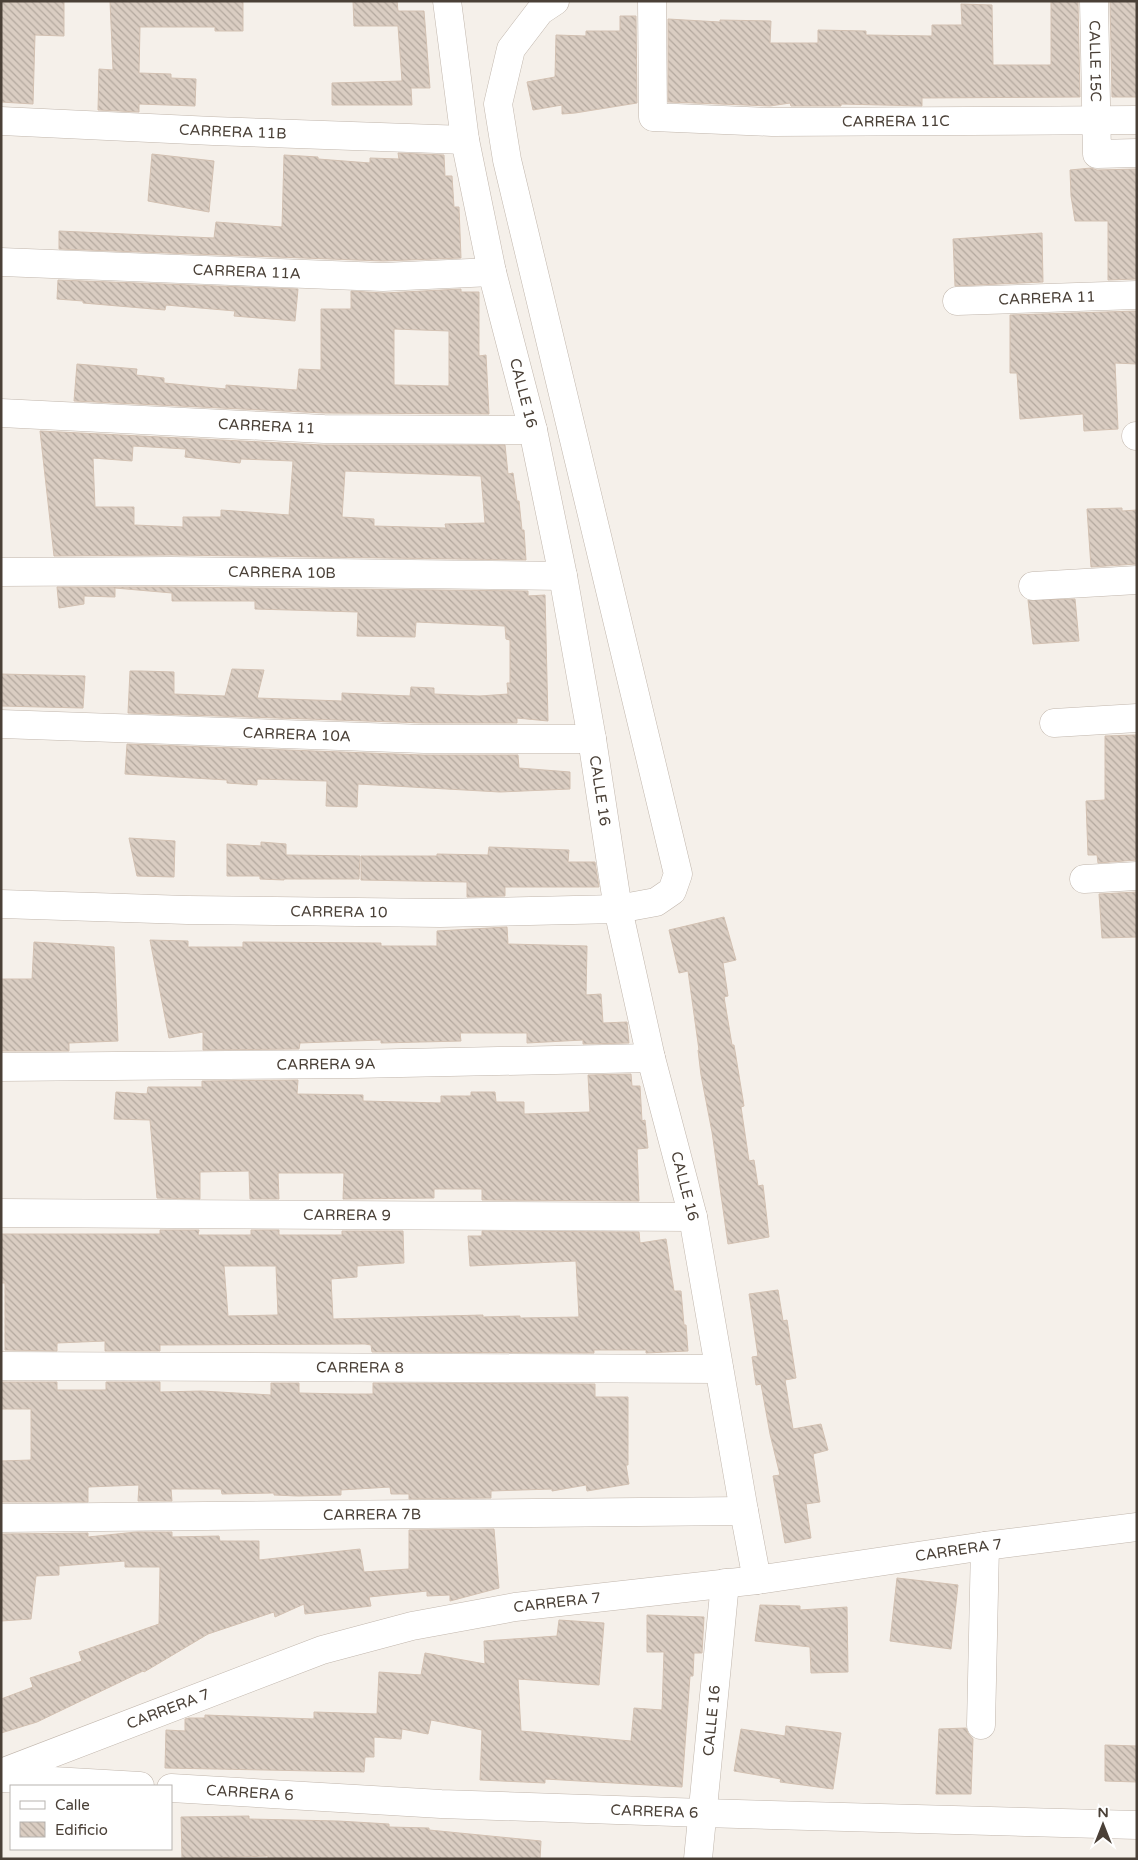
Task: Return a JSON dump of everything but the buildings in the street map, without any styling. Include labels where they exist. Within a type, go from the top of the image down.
[{"type":"street","name":"CALLE 16","points":[[446,1],[465,140],[492,272],[533,430],[563,576],[592,739],[618,908],[651,1058],[693,1217],[744,1511],[758,1580]]},
{"type":"street","name":"CARRERA 10","points":[[1,904],[187,910],[440,913],[618,908],[656,902],[672,891],[678,874],[509,170],[498,104],[511,49],[540,11],[555,1]]},
{"type":"street","name":"CARRERA 11C","points":[[652,1],[653,117],[772,122],[1137,120]]},
{"type":"street","name":"CALLE 15C","points":[[1094,1],[1097,154],[1137,153]]},
{"type":"street","name":"CARRERA 11B","points":[[1,120],[465,140]]},
{"type":"street","name":"CARRERA 11A","points":[[1,262],[383,277],[492,272]]},
{"type":"street","name":"CARRERA 11","points":[[957,302],[1137,295]]},
{"type":"street","name":"CARRERA 11","points":[[1,413],[324,429],[533,430]]},
{"type":"street","name":"CARRERA 10B","points":[[1,572],[170,571],[563,576]]},
{"type":"street","points":[[1033,586],[1137,580]]},
{"type":"street","points":[[1054,723],[1137,718]]},
{"type":"street","name":"CARRERA 10A","points":[[1,724],[424,739],[592,739]]},
{"type":"street","points":[[1084,879],[1137,876]]},
{"type":"street","name":"CARRERA 9A","points":[[1,1067],[354,1064],[651,1058]]},
{"type":"street","name":"CARRERA 9","points":[[1,1213],[693,1217]]},
{"type":"street","name":"CARRERA 8","points":[[1,1366],[719,1368]]},
{"type":"street","name":"CARRERA 7B","points":[[1,1518],[744,1511]]},
{"type":"street","name":"CARRERA 7","points":[[1,1773],[322,1650],[412,1626],[515,1607],[758,1580],[985,1546],[1137,1527]]},
{"type":"street","points":[[981,1725],[985,1546]]},
{"type":"street","name":"CALLE 16","points":[[698,1859],[725,1583]]},
{"type":"street","points":[[1,1778],[123,1785]]},
{"type":"street","name":"CARRERA 6","points":[[172,1788],[441,1804],[1137,1825]]}]
